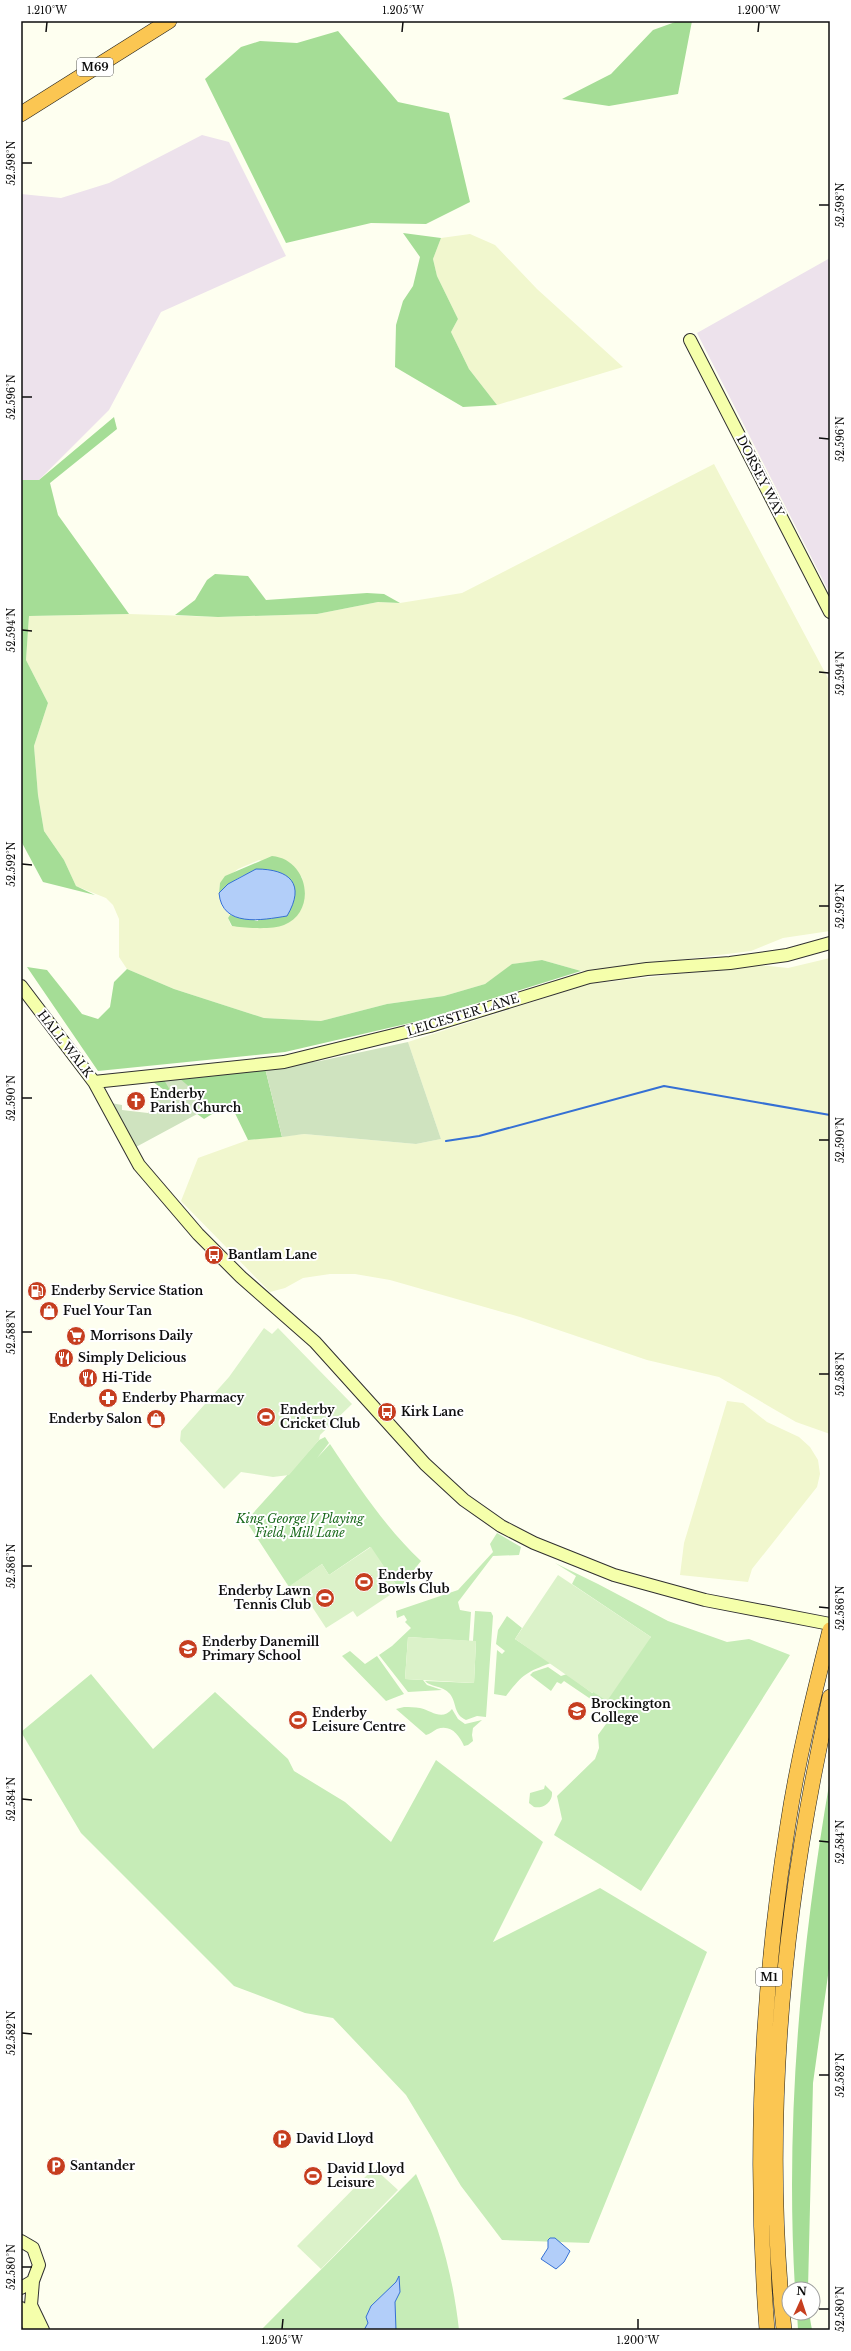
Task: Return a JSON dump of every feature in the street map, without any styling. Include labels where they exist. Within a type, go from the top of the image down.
[{"type":"highway","name":"M69","points":[[21,114],[169,21]]},
{"type":"highway","name":"M1","points":[[767,2330],[763,2280],[761,2156],[762,2088],[771,1949],[793,1794],[810,1709],[830,1630]]},
{"type":"highway","name":"M1","points":[[784,2330],[779,2261],[777,2166],[783,1999],[790,1925],[805,1819],[830,1697]]},
{"type":"street","name":"DORSEY WAY","points":[[690,340],[830,612]]},
{"type":"street","name":"LEICESTER LANE","points":[[94,1082],[172,1072],[284,1062],[430,1026],[589,977],[647,969],[730,964],[787,955],[830,943]]},
{"type":"street","name":"HALL WALK","points":[[21,986],[94,1082],[139,1165],[198,1234],[241,1277],[315,1342],[425,1464],[464,1500],[501,1526],[534,1543],[614,1575],[705,1600],[830,1624]]},
{"type":"street","points":[[21,2241],[33,2248],[39,2259],[38,2271],[33,2281],[32,2305],[43,2330]]},
{"type":"street","points":[[21,2288],[33,2281]]},
{"type":"street","points":[[21,2308],[30,2330]]},
{"type":"shaded area","points":[[202,135],[229,142],[286,256],[161,312],[109,410],[37,482],[21,481],[21,194],[61,198],[109,183]]},
{"type":"shaded area","points":[[830,258],[830,594],[697,333]]},
{"type":"green space","points":[[678,21],[692,21],[678,94],[609,106],[562,99],[611,74],[653,30]]},
{"type":"green space","points":[[338,31],[398,102],[449,113],[470,202],[426,224],[371,223],[286,243],[205,79],[241,47],[260,41],[297,43]]},
{"type":"green space","points":[[403,233],[441,238],[433,259],[437,276],[458,319],[451,332],[469,369],[497,405],[463,407],[395,367],[396,325],[403,301],[413,286],[420,257]]},
{"type":"green space","points":[[470,234],[495,245],[537,289],[623,367],[497,405],[469,369],[451,332],[458,319],[437,276],[433,259],[441,238]]},
{"type":"green space","points":[[114,417],[117,429],[50,483],[58,515],[129,614],[29,616],[26,660],[48,703],[34,746],[38,795],[44,831],[64,860],[76,886],[95,895],[43,882],[21,841],[21,480],[39,480]]},
{"type":"green space","points":[[714,464],[830,682],[830,931],[783,938],[751,951],[592,971],[581,971],[542,960],[513,964],[485,984],[444,996],[387,1004],[321,1021],[264,1018],[174,989],[127,969],[119,957],[119,919],[113,905],[106,898],[76,886],[64,860],[44,831],[38,795],[34,746],[48,703],[26,660],[29,616],[129,614],[218,617],[317,614],[378,602],[400,603],[462,593]],"holes":[[[259,860],[302,877],[304,895],[274,927],[231,926],[228,918],[230,915],[222,907],[219,893],[220,883],[238,869]]]},
{"type":"green space","points":[[215,574],[248,576],[266,600],[367,593],[384,594],[400,603],[378,602],[317,614],[218,617],[175,615],[195,600],[207,580]]},
{"type":"green space","points":[[272,856],[284,859],[294,866],[301,875],[305,898],[302,909],[295,918],[279,927],[258,928],[232,926],[228,918],[230,915],[258,921],[271,870],[257,871],[243,876],[231,883],[219,893],[220,883],[225,876]]},
{"type":"green space","points":[[830,958],[830,1434],[796,1422],[719,1377],[647,1360],[520,1317],[390,1280],[355,1274],[330,1274],[303,1278],[285,1288],[270,1292],[181,1201],[198,1158],[248,1140],[304,1134],[416,1144],[441,1139],[408,1042],[588,984],[759,965],[788,968]]},
{"type":"green space","points":[[542,960],[581,971],[423,1020],[285,1052],[98,1071],[27,967],[47,970],[82,1014],[98,1019],[110,1007],[114,982],[127,969],[174,989],[264,1018],[321,1021],[387,1004],[444,996],[485,984],[512,964]]},
{"type":"green space","points":[[408,1042],[441,1139],[416,1144],[304,1134],[282,1137],[265,1068],[320,1061]]},
{"type":"green space","points":[[265,1068],[282,1137],[248,1140],[230,1103],[204,1119],[149,1079]]},
{"type":"green space","points":[[179,1078],[212,1106],[136,1147],[111,1103],[122,1105],[122,1110],[148,1113],[150,1109],[155,1110],[155,1095],[170,1090],[164,1080]]},
{"type":"green space","name":"Enderby Cricket Club","points":[[264,1328],[272,1334],[278,1328],[352,1404],[320,1435],[319,1440],[289,1475],[273,1477],[241,1472],[224,1489],[180,1441],[181,1431],[229,1377]]},
{"type":"green space","points":[[727,1401],[743,1403],[767,1422],[799,1437],[810,1447],[818,1460],[820,1474],[817,1487],[752,1569],[748,1582],[680,1575],[684,1543]]},
{"type":"green space","name":"King George V Playing Field, Mill Lane","points":[[325,1437],[329,1443],[317,1458],[330,1444],[384,1520],[421,1561],[399,1589],[370,1547],[329,1575],[322,1564],[289,1587],[246,1521],[319,1440]]},
{"type":"green space","points":[[497,1533],[521,1547],[519,1555],[493,1556],[458,1602],[460,1610],[471,1612],[469,1641],[408,1637],[405,1679],[423,1680],[427,1685],[442,1690],[408,1692],[379,1655],[392,1646],[411,1628],[405,1622],[407,1620],[404,1615],[397,1618],[396,1611],[458,1590],[493,1552],[490,1544]]},
{"type":"green space","points":[[371,1547],[399,1589],[357,1617],[353,1611],[326,1628],[305,1596],[300,1599],[291,1585],[322,1564],[329,1575]]},
{"type":"green space","points":[[555,1563],[668,1621],[727,1642],[749,1639],[790,1655],[641,1891],[554,1835],[562,1819],[557,1796],[595,1759],[599,1748],[598,1735],[614,1713],[601,1705],[598,1710],[593,1706],[595,1702],[564,1681],[561,1684],[557,1682],[551,1691],[530,1675],[533,1672],[548,1667],[561,1676],[567,1674],[592,1693],[651,1637],[572,1584],[576,1576]]},
{"type":"green space","points":[[558,1575],[651,1637],[607,1701],[593,1692],[592,1693],[515,1639]]},
{"type":"green space","points":[[475,1611],[491,1612],[493,1616],[486,1717],[477,1716],[466,1720],[457,1712],[452,1697],[447,1691],[425,1681],[474,1683],[476,1641],[473,1641]]},
{"type":"green space","points":[[507,1616],[522,1628],[515,1639],[551,1663],[525,1675],[516,1683],[506,1696],[494,1694],[497,1650],[502,1654],[505,1651],[496,1644],[498,1630]]},
{"type":"green space","points":[[408,1637],[476,1641],[474,1683],[405,1679]]},
{"type":"green space","points":[[350,1651],[365,1664],[377,1656],[404,1694],[386,1701],[342,1656]]},
{"type":"green space","points":[[91,1674],[153,1749],[215,1692],[288,1759],[294,1771],[345,1802],[391,1842],[436,1760],[543,1842],[493,1942],[600,1888],[707,1952],[589,2243],[502,2240],[461,2186],[406,2095],[333,2018],[305,2013],[234,1986],[81,1833],[21,1732]]},
{"type":"green space","points":[[404,1707],[420,1708],[441,1715],[448,1713],[452,1709],[458,1719],[465,1724],[482,1720],[473,1728],[473,1741],[464,1746],[457,1734],[450,1729],[437,1729],[426,1735],[396,1709]]},
{"type":"green space","points":[[830,1779],[830,1961],[813,2083],[808,2281],[795,2281],[792,2225],[794,2097],[804,1969],[820,1842]]},
{"type":"green space","points":[[545,1785],[552,1792],[551,1799],[544,1806],[534,1807],[529,1803],[530,1793],[544,1789]]},
{"type":"green space","points":[[374,2168],[398,2190],[321,2269],[297,2246]]},
{"type":"green space","points":[[416,2174],[432,2212],[444,2250],[453,2290],[459,2330],[261,2330]]},
{"type":"green space","points":[[797,2321],[810,2321],[812,2330],[798,2330]]},
{"type":"water","points":[[256,869],[278,872],[286,875],[291,880],[295,887],[295,895],[293,905],[287,916],[255,920],[235,917],[227,912],[222,904],[219,893],[228,884]]},
{"type":"water","points":[[550,2238],[555,2238],[570,2251],[564,2262],[556,2269],[541,2259],[548,2248],[548,2240]]},
{"type":"water","points":[[399,2276],[400,2292],[395,2302],[396,2330],[364,2330],[368,2323],[366,2317],[371,2306],[396,2282]]},
{"type":"waterway","points":[[446,1141],[479,1136],[664,1086],[830,1115]]},
{"type":"place","name":"Enderby Parish Church","points":[[136,1101]]},
{"type":"place","name":"Bantlam Lane","points":[[214,1255]]},
{"type":"place","name":"Enderby Service Station","points":[[37,1291]]},
{"type":"place","name":"Fuel Your Tan","points":[[49,1311]]},
{"type":"place","name":"Morrisons Daily","points":[[76,1336]]},
{"type":"place","name":"Simply Delicious","points":[[64,1358]]},
{"type":"place","name":"Hi-Tide","points":[[88,1378]]},
{"type":"place","name":"Enderby Pharmacy","points":[[108,1398]]},
{"type":"place","name":"Kirk Lane","points":[[387,1412]]},
{"type":"place","name":"Enderby Cricket Club","points":[[266,1417]]},
{"type":"place","name":"Enderby Salon","points":[[156,1419]]},
{"type":"place","name":"Enderby Bowls Club","points":[[364,1582]]},
{"type":"place","name":"Enderby Lawn Tennis Club","points":[[325,1598]]},
{"type":"place","name":"Enderby Danemill Primary School","points":[[188,1649]]},
{"type":"place","name":"Brockington College","points":[[577,1711]]},
{"type":"place","name":"Enderby Leisure Centre","points":[[298,1720]]},
{"type":"place","name":"David Lloyd","points":[[282,2139]]},
{"type":"place","name":"Santander","points":[[56,2166]]},
{"type":"place","name":"David Lloyd Leisure","points":[[313,2176]]}]
